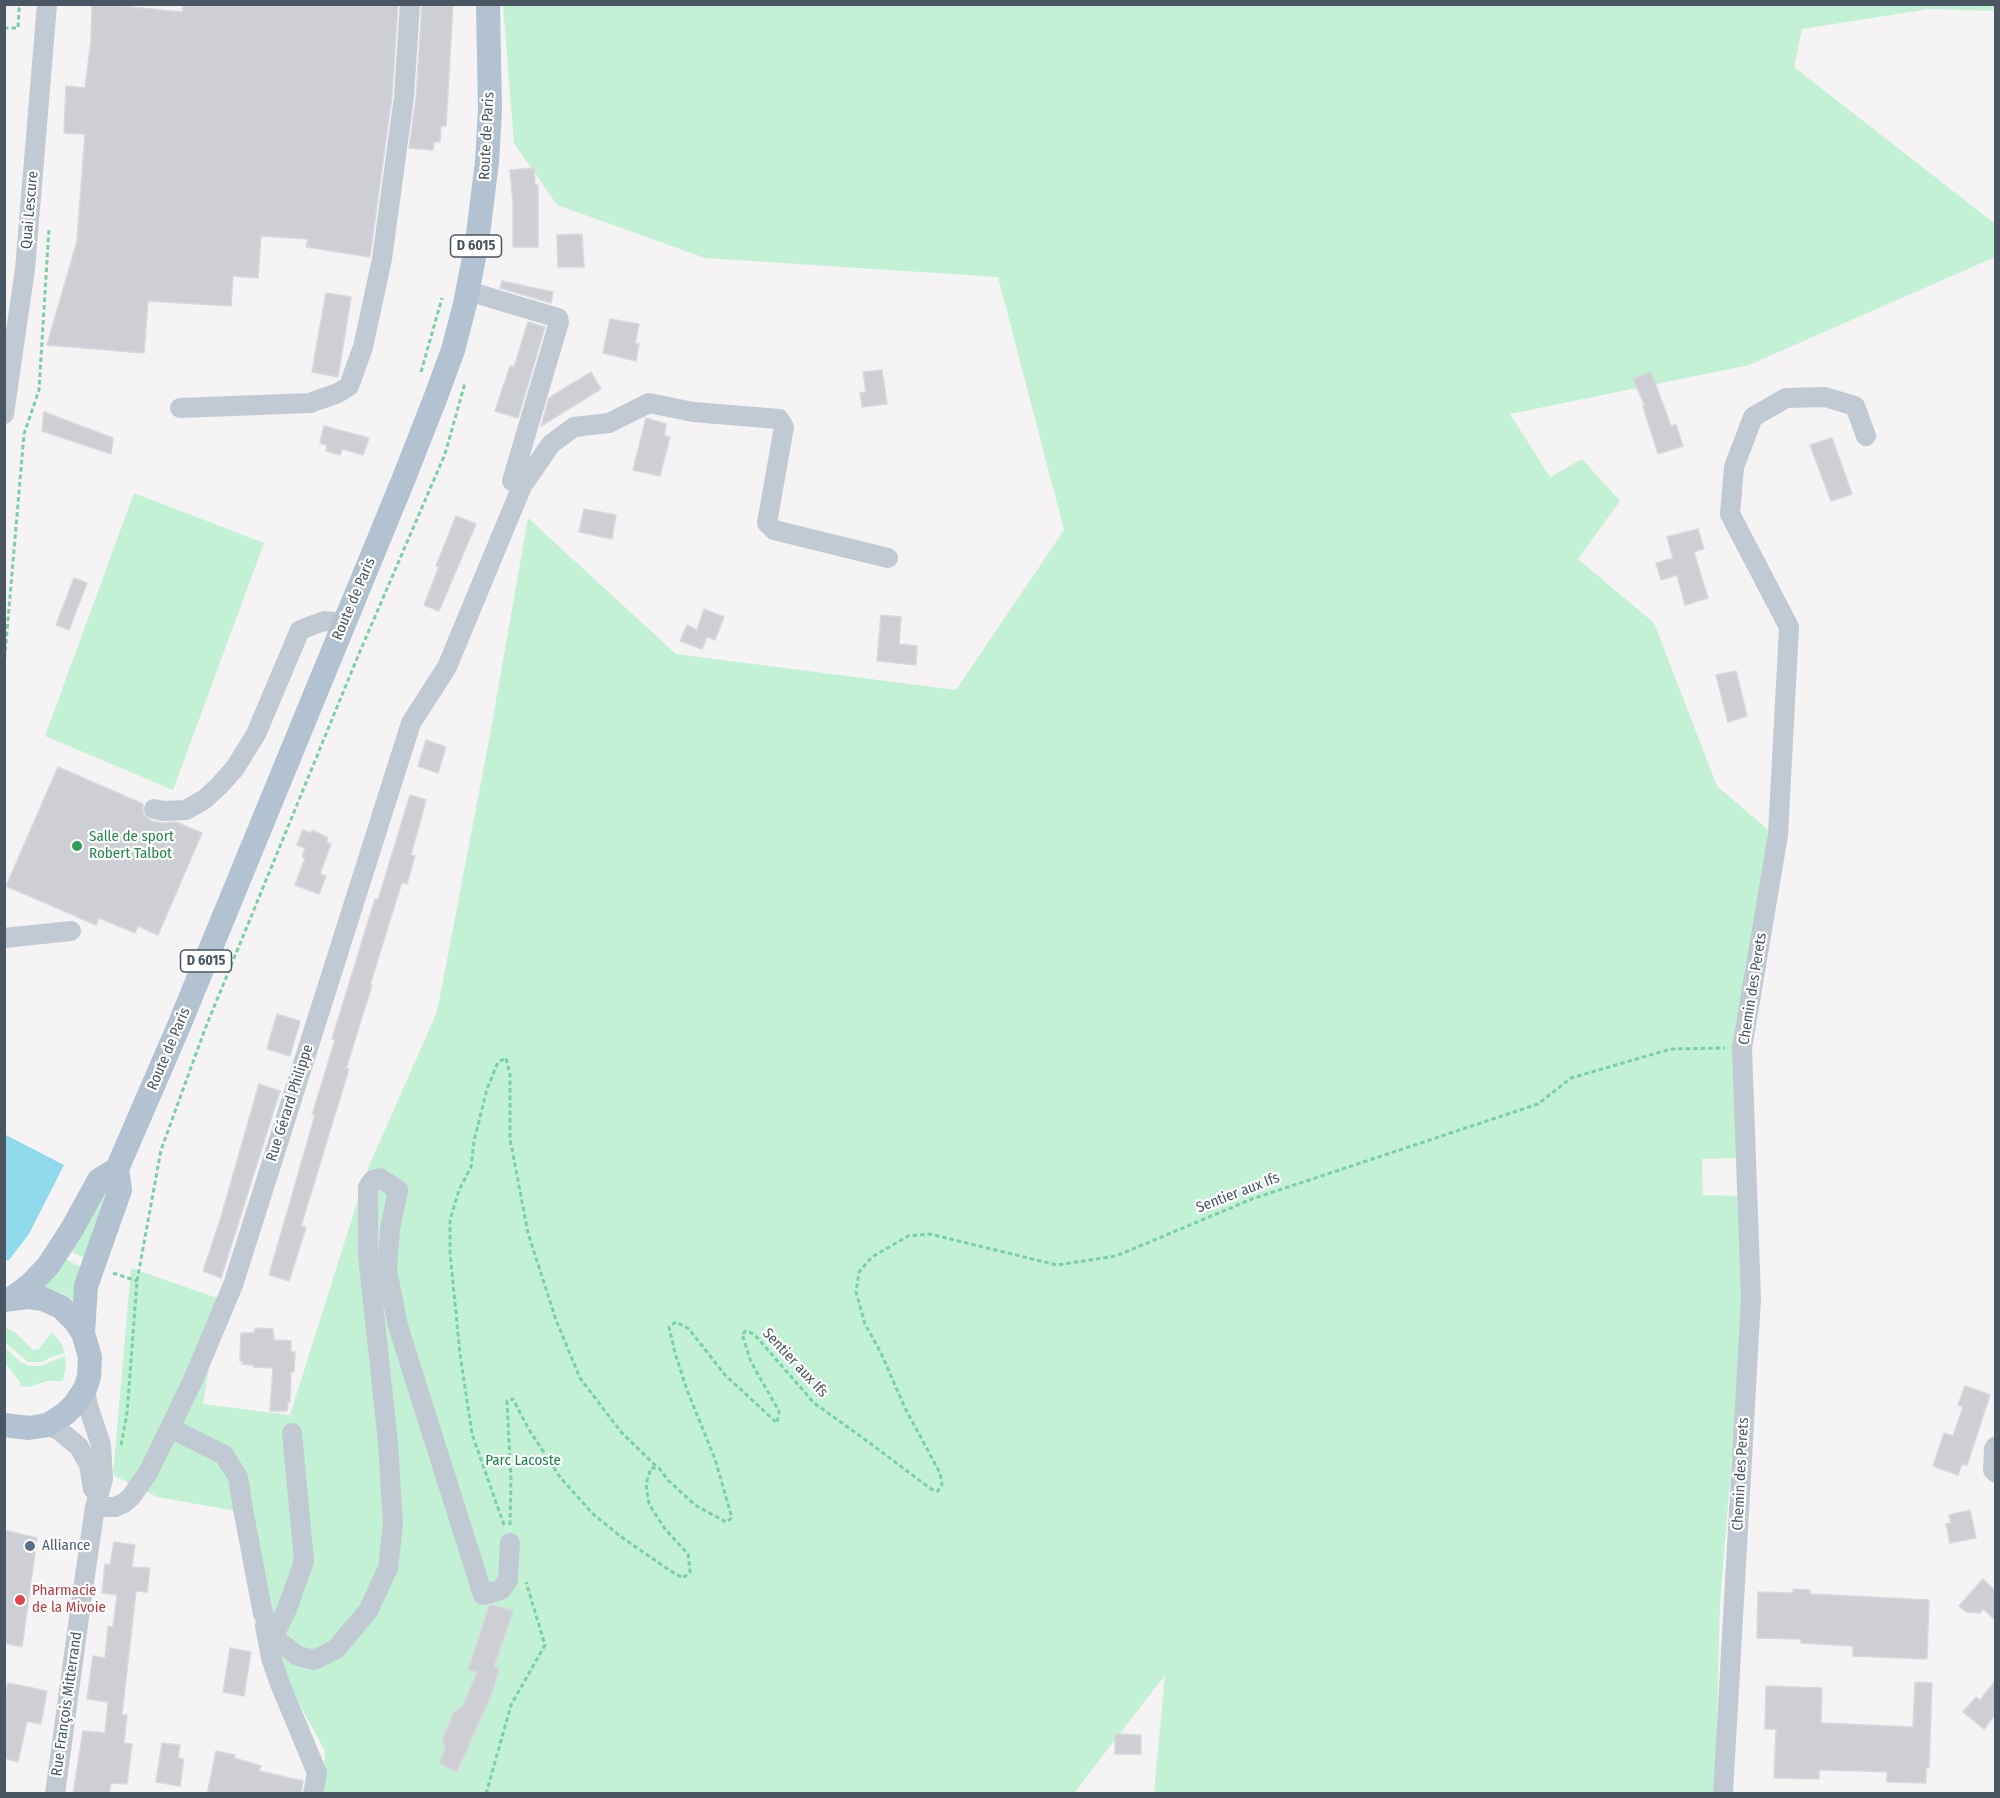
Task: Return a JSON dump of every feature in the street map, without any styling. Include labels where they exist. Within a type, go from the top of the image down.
[{"type":"main road","name":"Route de Paris","points":[[83,1333],[86,1286],[120,1190],[117,1169],[187,1006],[453,350],[468,291],[477,242],[488,151],[490,110],[488,4]]},
{"type":"main road","name":"Route de Paris","points":[[8,1299],[30,1285],[48,1266],[99,1180],[117,1169]]},
{"type":"main road","points":[[4,1443],[66,1413],[75,1404],[85,1389],[89,1377],[90,1357],[83,1333],[75,1320],[61,1307],[43,1299],[28,1297],[8,1299]]},
{"type":"main road","points":[[4,1425],[38,1426]]},
{"type":"street","name":"Quai Lescure","points":[[4,414],[25,269],[47,4]]},
{"type":"street","points":[[180,408],[310,403],[338,393],[349,386],[363,347],[382,260],[404,97],[410,4]]},
{"type":"street","points":[[468,291],[558,318],[559,322],[512,481],[522,486]]},
{"type":"street","name":"Chemin des Perets","points":[[1723,1794],[1751,1299],[1742,1048],[1778,835],[1789,627],[1730,514],[1734,467],[1753,417],[1786,398],[1825,397],[1855,406],[1866,436]]},
{"type":"street","name":"Rue Gérard Philippe","points":[[95,1507],[115,1508],[131,1497],[149,1471],[193,1380],[233,1285],[411,723],[447,667],[522,486],[551,444],[574,427],[609,423],[649,403],[693,412],[779,419],[784,427],[767,523],[774,530],[888,558]]},
{"type":"street","points":[[154,808],[163,811],[186,810],[205,799],[219,786],[235,768],[256,734],[300,630],[324,621],[344,623]]},
{"type":"street","points":[[4,938],[71,931]]},
{"type":"street","points":[[263,1614],[277,1640],[298,1656],[314,1660],[336,1649],[368,1611],[388,1568],[393,1524],[388,1443],[368,1255],[368,1187],[373,1180],[380,1178],[398,1190],[390,1229],[387,1270],[398,1326],[483,1595],[501,1590],[508,1580],[510,1544]]},
{"type":"street","name":"Rue François Mitterrand","points":[[55,1794],[95,1507],[103,1479],[101,1445],[85,1389]]},
{"type":"street","name":"Rue François Mitterrand","points":[[38,1426],[71,1438],[85,1455],[92,1474],[95,1507]]},
{"type":"street","points":[[170,1428],[224,1455],[238,1477],[272,1658],[280,1684],[317,1773],[314,1794]]},
{"type":"street","points":[[274,1635],[288,1609],[304,1561],[292,1433]]},
{"type":"street","points":[[1995,1446],[1993,1470],[1995,1473]]},
{"type":"path","points":[[4,28],[18,28],[19,9],[22,4]]},
{"type":"path","points":[[4,666],[24,434],[39,390],[49,227]]},
{"type":"path","points":[[121,1446],[127,1414],[137,1281],[161,1150],[205,1029],[358,656],[445,453],[466,381]]},
{"type":"path","name":"Sentier aux Ifs","points":[[659,1468],[695,1506],[726,1522],[732,1518],[715,1459],[687,1390],[675,1353],[669,1327],[676,1322],[689,1329],[725,1376],[777,1423],[779,1411],[751,1362],[742,1334],[747,1331],[754,1334],[814,1403],[932,1489],[938,1491],[942,1485],[940,1473],[905,1408],[881,1353],[865,1324],[856,1292],[859,1272],[872,1257],[908,1236],[930,1234],[1057,1265],[1116,1256],[1252,1199],[1538,1104],[1571,1078],[1671,1049],[1742,1048]]},
{"type":"path","points":[[510,1544],[472,1434],[460,1354],[450,1253],[450,1220],[459,1190],[471,1167],[480,1111],[498,1062],[506,1058],[510,1075],[510,1139],[528,1233],[556,1320],[580,1378],[621,1432],[659,1468]]},
{"type":"path","points":[[111,1272],[137,1281]]},
{"type":"path","points":[[510,1544],[511,1479],[507,1401],[513,1398],[528,1428],[560,1477],[593,1514],[620,1536],[683,1578],[690,1572],[688,1554],[665,1529],[649,1504],[646,1484],[651,1468],[659,1468]]},
{"type":"path","points":[[486,1794],[511,1705],[544,1645],[526,1581]]},
{"type":"green space","name":"Parc Lacoste","points":[[503,5],[1995,5],[1995,11],[1929,9],[1802,29],[1794,67],[1995,222],[1995,257],[1749,365],[1510,414],[1550,477],[1582,459],[1620,501],[1578,559],[1654,623],[1717,786],[1780,840],[1744,1046],[1742,1158],[1702,1159],[1703,1195],[1743,1196],[1744,1309],[1720,1603],[1715,1793],[1154,1793],[1165,1675],[1075,1793],[323,1793],[325,1751],[277,1663],[248,1513],[157,1497],[113,1475],[131,1268],[220,1299],[203,1404],[290,1415],[368,1168],[437,1012],[490,735],[528,518],[676,654],[956,690],[1064,530],[998,277],[705,258],[557,205],[514,143]]},
{"type":"green space","points":[[134,493],[264,543],[173,790],[45,736]]},
{"type":"green space","points":[[110,1184],[86,1258],[77,1255],[69,1250]]},
{"type":"green space","points":[[63,1258],[83,1268],[77,1304],[66,1295],[41,1286]]},
{"type":"green space","points":[[4,1327],[16,1333],[33,1350],[39,1349],[52,1332],[61,1343],[65,1353],[42,1362],[28,1362],[5,1342]]},
{"type":"green space","points":[[4,1346],[20,1362],[29,1366],[40,1366],[65,1356],[63,1381],[47,1381],[29,1387],[20,1386],[20,1382],[5,1363]]},
{"type":"water","points":[[4,1134],[64,1165],[29,1234],[9,1260],[5,1261]]},
{"type":"building","points":[[92,4],[122,4],[122,6],[182,12],[183,4],[398,4],[392,96],[370,257],[306,247],[308,239],[261,236],[258,278],[233,276],[231,306],[148,301],[144,353],[47,345],[77,241],[85,134],[64,133],[66,86],[85,88],[91,41]]},
{"type":"building","points":[[422,4],[453,4],[446,126],[441,126],[440,142],[434,142],[433,150],[409,148],[416,98]]},
{"type":"building","points":[[534,168],[535,185],[538,185],[538,247],[513,247],[510,170]]},
{"type":"building","points":[[582,234],[584,267],[558,267],[557,235]]},
{"type":"building","points":[[502,281],[553,292],[551,303],[500,288]]},
{"type":"building","points":[[326,293],[351,297],[338,377],[312,372]]},
{"type":"building","points":[[610,319],[639,324],[635,343],[639,344],[636,361],[603,353]]},
{"type":"building","points":[[528,322],[545,327],[518,418],[495,411],[510,366],[514,367]]},
{"type":"building","points":[[882,370],[887,404],[862,407],[860,393],[866,392],[863,372]]},
{"type":"building","points":[[591,372],[601,389],[541,426],[549,398]]},
{"type":"building","points":[[1651,372],[1671,426],[1676,425],[1683,446],[1658,454],[1643,406],[1645,406],[1633,379]]},
{"type":"building","points":[[44,412],[113,438],[111,454],[42,431]]},
{"type":"building","points":[[646,418],[666,424],[664,436],[670,437],[660,476],[633,470]]},
{"type":"building","points":[[324,426],[369,438],[363,455],[342,449],[340,455],[326,451],[327,445],[320,443]]},
{"type":"building","points":[[1832,438],[1852,494],[1831,501],[1810,445]]},
{"type":"building","points":[[584,509],[616,515],[612,539],[579,532]]},
{"type":"building","points":[[456,516],[476,524],[439,611],[424,605],[439,567],[436,566]]},
{"type":"building","points":[[1698,529],[1704,549],[1694,552],[1708,598],[1685,605],[1677,575],[1661,580],[1656,563],[1673,558],[1667,537]]},
{"type":"building","points":[[74,578],[87,583],[69,630],[56,625]]},
{"type":"building","points":[[704,609],[724,617],[715,640],[707,637],[702,649],[680,641],[687,625],[697,630]]},
{"type":"building","points":[[881,615],[901,617],[899,644],[917,646],[916,665],[877,661]]},
{"type":"building","points":[[1736,671],[1747,716],[1728,722],[1716,675]]},
{"type":"building","points":[[426,740],[446,747],[438,773],[418,766]]},
{"type":"building","name":"Salle de sport Robert Talbot","points":[[58,767],[143,804],[143,813],[151,821],[176,822],[202,833],[158,935],[138,926],[135,933],[99,918],[96,925],[6,886]]},
{"type":"building","points":[[410,795],[426,800],[411,855],[415,856],[407,884],[402,882],[370,985],[372,985],[346,1069],[349,1069],[301,1226],[306,1228],[289,1281],[269,1275],[315,1115],[312,1115],[335,1040],[332,1039]]},
{"type":"building","points":[[303,830],[311,833],[312,830],[328,838],[326,842],[331,844],[320,874],[326,876],[319,894],[295,885],[305,858],[302,857],[305,848],[297,845]]},
{"type":"building","points":[[277,1014],[300,1021],[290,1056],[267,1049]]},
{"type":"building","points":[[259,1084],[280,1091],[221,1278],[203,1271]]},
{"type":"building","points":[[255,1328],[273,1329],[274,1340],[291,1341],[291,1352],[295,1352],[294,1372],[291,1372],[290,1402],[288,1402],[287,1411],[270,1411],[273,1368],[254,1367],[242,1364],[243,1361],[240,1361],[241,1333],[254,1333]]},
{"type":"building","points":[[1965,1386],[1990,1395],[1967,1465],[1962,1464],[1958,1475],[1933,1466],[1944,1433],[1953,1436],[1963,1407],[1958,1405]]},
{"type":"building","points":[[1970,1510],[1976,1538],[1950,1543],[1946,1524],[1951,1523],[1949,1515]]},
{"type":"building","points":[[4,1530],[37,1538],[22,1647],[4,1643]]},
{"type":"building","points":[[114,1542],[135,1545],[132,1567],[150,1568],[147,1592],[136,1591],[122,1715],[127,1715],[124,1743],[132,1744],[127,1784],[111,1783],[109,1794],[73,1794],[83,1731],[105,1733],[108,1702],[87,1699],[93,1656],[105,1658],[108,1626],[113,1627],[117,1595],[102,1593],[105,1564],[110,1565]]},
{"type":"building","points":[[1983,1579],[1995,1591],[1995,1620],[1983,1609],[1980,1613],[1966,1612],[1959,1606]]},
{"type":"building","points":[[1793,1589],[1810,1590],[1810,1594],[1929,1600],[1927,1659],[1853,1656],[1853,1646],[1801,1643],[1801,1639],[1757,1638],[1758,1592],[1793,1593]]},
{"type":"building","points":[[489,1606],[513,1611],[494,1667],[499,1669],[493,1691],[457,1772],[439,1763],[445,1748],[442,1739],[454,1712],[463,1706],[477,1672],[468,1670]]},
{"type":"building","points":[[230,1648],[251,1652],[244,1696],[223,1692]]},
{"type":"building","points":[[1995,1681],[1995,1715],[1984,1729],[1963,1712],[1976,1697],[1980,1700]]},
{"type":"building","points":[[1915,1682],[1932,1683],[1929,1768],[1926,1768],[1926,1783],[1887,1782],[1887,1772],[1863,1771],[1819,1770],[1819,1779],[1774,1778],[1776,1729],[1765,1729],[1766,1686],[1822,1688],[1821,1723],[1913,1727]]},
{"type":"building","points":[[8,1683],[47,1691],[41,1724],[27,1721],[18,1762],[4,1758],[4,1697]]},
{"type":"building","points":[[1115,1734],[1141,1735],[1141,1754],[1115,1754]]},
{"type":"building","points":[[162,1743],[180,1745],[178,1758],[184,1759],[180,1786],[156,1782]]},
{"type":"building","points":[[216,1751],[235,1755],[234,1758],[261,1766],[259,1771],[303,1781],[301,1794],[207,1794]]},
{"type":"place","name":"Salle de sport Robert Talbot","points":[[77,846]]},
{"type":"place","name":"Alliance","points":[[30,1546]]},
{"type":"place","name":"Pharmacie de la Mivoie","points":[[20,1600]]}]
